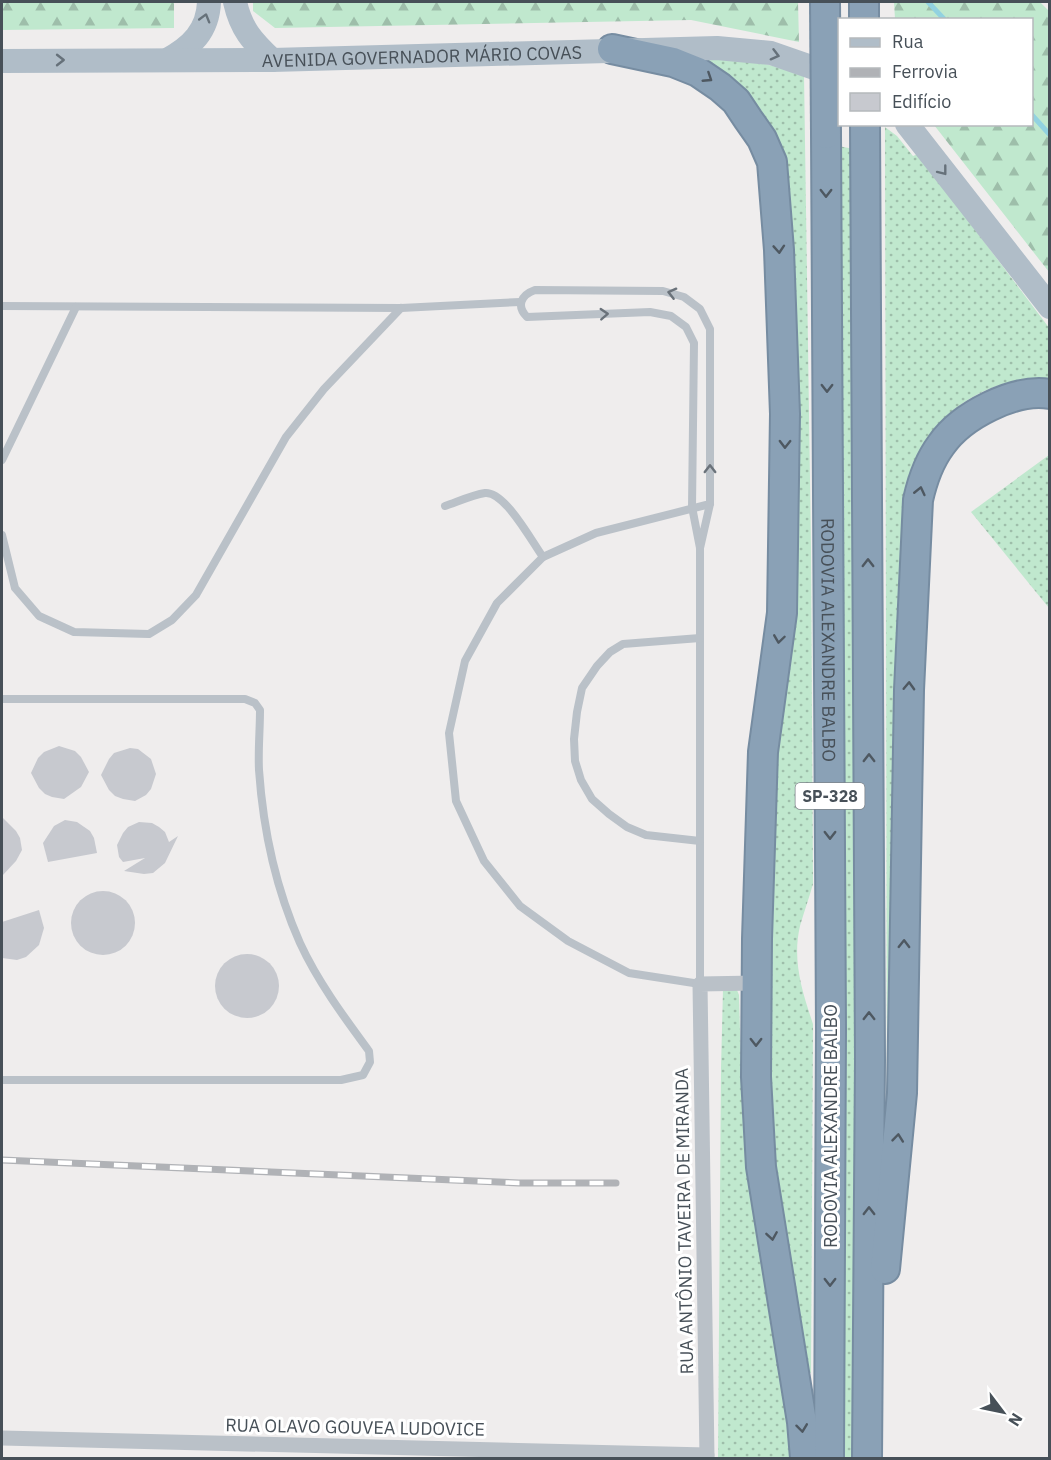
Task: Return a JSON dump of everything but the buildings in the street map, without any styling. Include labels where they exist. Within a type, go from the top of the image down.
[{"type":"highway","name":"RODOVIA ALEXANDRE BALBO","points":[[825,2],[831,1005],[829,1458]]},
{"type":"highway","points":[[864,2],[864,18]]},
{"type":"highway","points":[[612,49],[673,62],[698,72],[720,87],[736,101],[748,118],[762,139],[771,162],[779,250],[785,414],[782,613],[764,752],[756,983],[756,1077],[759,1156],[806,1458]]},
{"type":"highway","name":"SP-328","points":[[866,133],[870,1060],[867,1453]]},
{"type":"highway","points":[[867,1453],[902,1093],[909,690],[918,500],[923,481],[941,445],[970,416],[1005,399],[1050,394]]},
{"type":"main road","points":[[167,60],[185,50],[199,35],[208,2]]},
{"type":"main road","points":[[235,2],[239,20],[253,42],[272,60]]},
{"type":"main road","name":"AVENIDA GOVERNADOR MÁRIO COVAS","points":[[2,61],[272,60],[612,49],[717,48],[771,53],[838,76]]},
{"type":"main road","points":[[909,126],[1050,308]]},
{"type":"street","points":[[700,984],[756,983]]},
{"type":"street","name":"RUA ANTÔNIO TAVEIRA DE MIRANDA","points":[[700,984],[707,1457]]},
{"type":"street","name":"RUA OLAVO GOUVEA LUDOVICE","points":[[2,1438],[296,1452],[707,1457]]},
{"type":"lane","points":[[700,548],[710,504],[710,329],[700,309],[684,297],[663,291],[534,290],[526,294],[520,302],[521,311],[527,317],[650,312],[671,316],[686,327],[694,343],[692,507],[700,548],[700,984],[629,973],[568,941],[520,906],[484,861],[456,801],[449,733],[465,661],[497,603],[543,557],[596,533],[692,507],[710,504]]},
{"type":"lane","points":[[2,306],[401,308],[520,302]]},
{"type":"lane","points":[[2,460],[76,307]]},
{"type":"lane","points":[[2,535],[15,588],[39,616],[74,632],[149,634],[172,620],[196,595],[286,437],[324,389],[401,308]]},
{"type":"lane","points":[[445,506],[486,493],[495,495],[506,503],[543,557]]},
{"type":"lane","points":[[700,638],[623,644],[610,652],[582,688],[574,739],[575,761],[581,780],[592,799],[609,814],[627,827],[646,835],[700,842]]},
{"type":"lane","points":[[2,699],[245,699],[255,703],[260,710],[259,769],[262,803],[276,874],[300,943],[326,990],[369,1051],[370,1062],[363,1075],[340,1080],[2,1080]]},
{"type":"green space","points":[[2,2],[174,2],[174,28],[2,30]]},
{"type":"green space","points":[[253,2],[798,2],[799,42],[691,20],[275,28],[253,11]]},
{"type":"green space","points":[[894,2],[1040,2],[1049,11],[1049,272],[935,126],[1033,126],[1033,18],[895,18]]},
{"type":"green space","points":[[704,58],[761,63],[804,74],[813,884],[800,926],[797,951],[802,987],[813,1024],[811,1373],[805,1372],[769,1137],[772,132],[742,90],[725,73]]},
{"type":"green space","points":[[885,127],[897,136],[913,156],[918,154],[1050,329],[1049,379],[1031,379],[994,387],[961,404],[934,430],[923,445],[906,489],[893,1044],[887,1115]]},
{"type":"green space","points":[[838,146],[854,149],[858,1458],[840,1458]]},
{"type":"green space","points":[[1049,455],[1049,608],[971,512]]},
{"type":"green space","points":[[723,989],[737,990],[739,995],[742,1103],[747,1162],[795,1458],[718,1458]]},
{"type":"waterway","points":[[928,2],[943,18]]},
{"type":"waterway","points":[[1033,116],[1050,135]]},
{"type":"railway","points":[[2,1160],[519,1183],[616,1183]]}]
